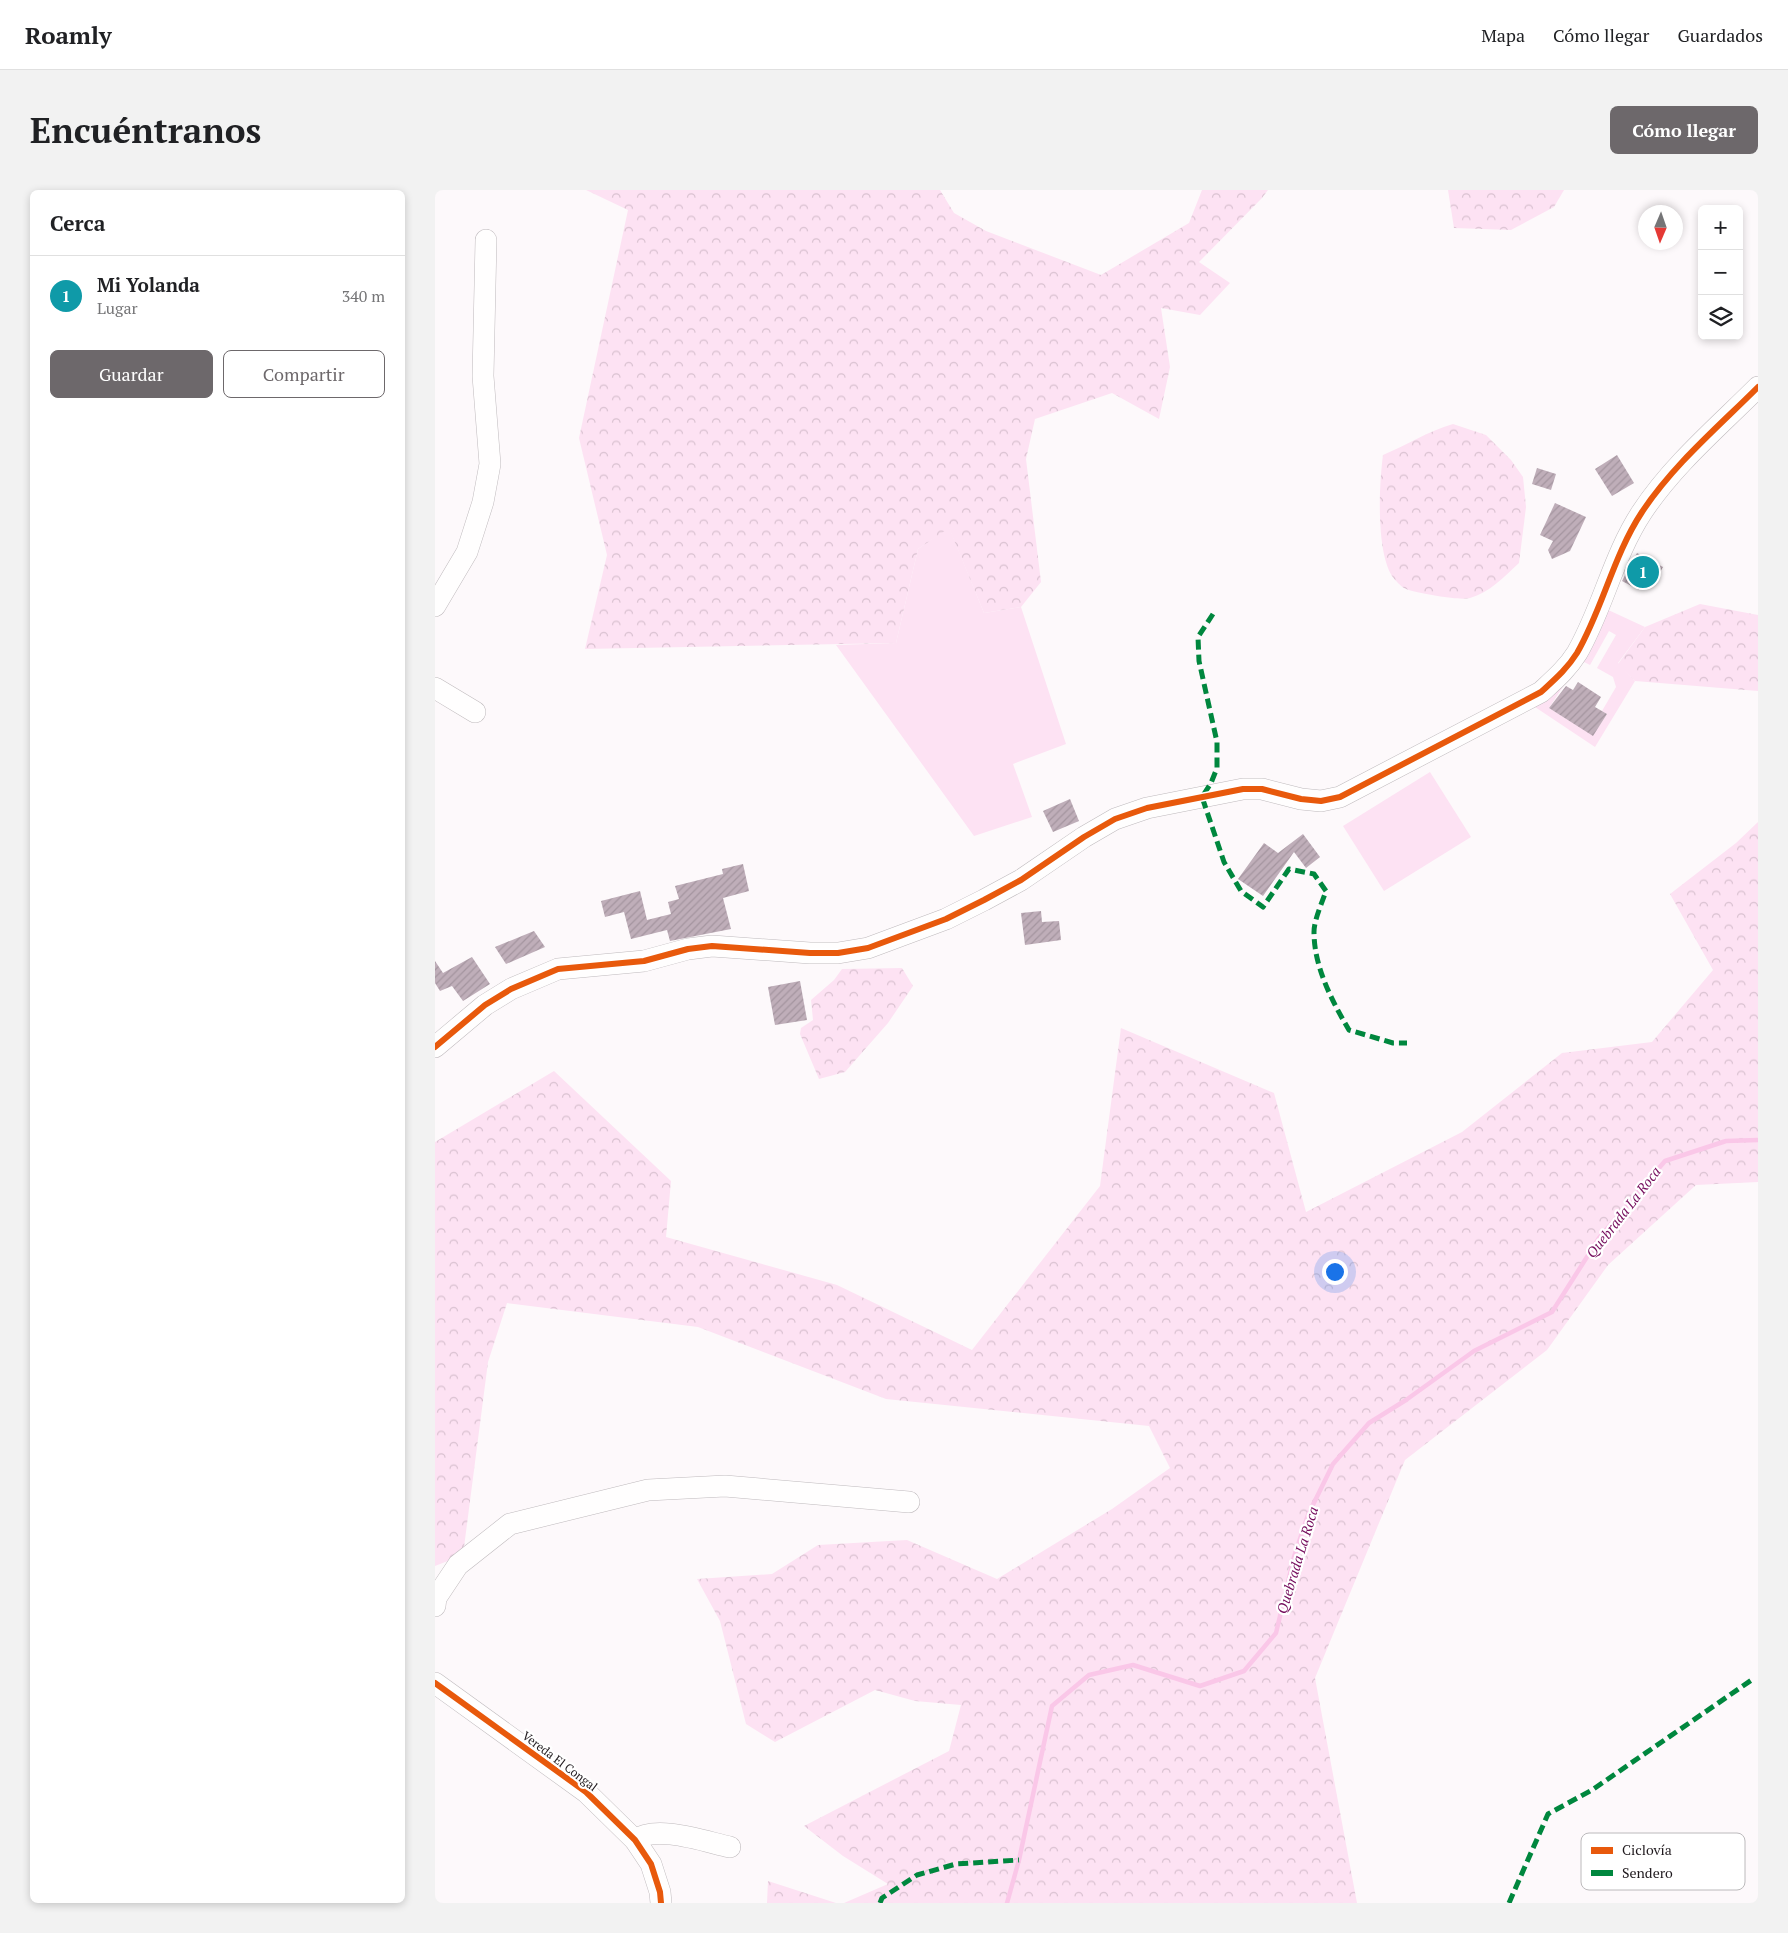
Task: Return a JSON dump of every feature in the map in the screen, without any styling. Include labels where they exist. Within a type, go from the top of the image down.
[{"type":"street","points":[[435,606],[467,552],[483,502],[490,464],[483,376],[486,240]]},
{"type":"street","points":[[435,1047],[485,1006],[511,989],[558,969],[644,961],[688,949],[712,946],[810,953],[838,953],[868,948],[946,919],[976,904],[1021,880],[1083,837],[1115,819],[1147,808],[1243,789],[1262,789],[1301,799],[1321,801],[1340,797],[1541,692],[1560,676],[1576,654],[1586,635],[1621,547],[1642,511],[1669,475],[1758,387]]},
{"type":"street","points":[[435,688],[475,712]]},
{"type":"street","points":[[435,1606],[436,1598],[458,1564],[509,1524],[648,1490],[725,1486],[909,1502]]},
{"type":"street","name":"Vereda El Congal","points":[[435,1681],[585,1792],[635,1840],[651,1864],[660,1892],[661,1903]]},
{"type":"street","points":[[635,1840],[640,1836],[663,1834],[729,1847]]},
{"type":"green space","points":[[586,190],[940,190],[954,213],[986,231],[1101,275],[1189,223],[1202,190],[1268,190],[1199,262],[1230,283],[1200,315],[1161,308],[1170,367],[1159,419],[1112,393],[1035,419],[1026,459],[1041,582],[1021,607],[984,613],[949,528],[918,549],[896,643],[585,649],[607,555],[579,438],[628,210]]},
{"type":"green space","points":[[1448,190],[1564,190],[1554,207],[1511,230],[1454,228]]},
{"type":"green space","points":[[1453,424],[1486,435],[1511,460],[1523,477],[1526,507],[1519,563],[1484,592],[1465,599],[1448,598],[1411,591],[1402,587],[1392,576],[1387,565],[1381,534],[1380,483],[1383,455],[1435,430]]},
{"type":"green space","points":[[949,527],[984,613],[1021,607],[1066,744],[1013,764],[1032,817],[974,836],[836,645],[896,643],[918,549]]},
{"type":"green space","points":[[1700,604],[1758,615],[1758,691],[1635,681],[1618,664],[1645,627]]},
{"type":"green space","points":[[1604,608],[1645,627],[1618,663],[1635,681],[1595,747],[1535,707],[1564,685],[1549,708],[1593,735],[1607,714],[1602,711],[1616,687],[1613,677],[1597,668],[1616,635],[1609,631],[1590,665],[1578,659]]},
{"type":"green space","points":[[1430,772],[1471,837],[1384,891],[1343,826]]},
{"type":"green space","points":[[1758,822],[1758,1182],[1696,1185],[1608,1265],[1547,1350],[1405,1460],[1315,1678],[1357,1903],[844,1903],[888,1884],[843,1856],[804,1826],[949,1751],[961,1705],[915,1701],[875,1690],[775,1742],[746,1724],[720,1621],[697,1579],[772,1574],[818,1545],[907,1540],[997,1579],[1112,1509],[1170,1468],[1149,1426],[886,1399],[698,1327],[507,1303],[488,1362],[463,1555],[435,1566],[435,1142],[554,1071],[671,1181],[666,1237],[837,1285],[972,1350],[1100,1186],[1121,1028],[1274,1093],[1306,1212],[1462,1132],[1562,1053],[1652,1042],[1713,970],[1670,894],[1736,843]]},
{"type":"green space","points":[[902,968],[913,986],[888,1023],[845,1072],[819,1079],[800,1034],[801,1028],[813,1020],[811,1000],[834,980],[842,969]]},
{"type":"green space","points":[[768,1881],[836,1903],[767,1903]]},
{"type":"building","points":[[1617,455],[1634,483],[1612,496],[1595,469]]},
{"type":"building","points":[[1537,468],[1556,474],[1551,490],[1532,484]]},
{"type":"building","points":[[1555,503],[1586,517],[1570,551],[1552,559],[1548,550],[1553,541],[1540,535]]},
{"type":"building","points":[[1637,553],[1663,567],[1654,583],[1645,577],[1639,590],[1622,581]]},
{"type":"building","points":[[1578,682],[1601,697],[1595,707],[1607,714],[1593,736],[1549,708],[1566,686],[1573,690]]},
{"type":"building","points":[[1070,799],[1079,821],[1053,832],[1043,811]]},
{"type":"building","points":[[1303,834],[1320,857],[1306,868],[1294,852],[1263,896],[1238,879],[1264,843],[1278,853]]},
{"type":"building","points":[[743,864],[749,891],[723,898],[731,929],[670,941],[667,930],[631,939],[624,912],[605,917],[601,901],[640,891],[647,920],[671,914],[668,902],[679,899],[675,886],[723,874],[722,869]]},
{"type":"building","points":[[1041,911],[1042,922],[1059,921],[1061,940],[1025,945],[1021,913]]},
{"type":"building","points":[[534,931],[545,947],[506,964],[495,947]]},
{"type":"building","points":[[472,957],[490,984],[463,1001],[452,986],[440,991],[435,983],[435,961],[443,973]]},
{"type":"building","points":[[800,981],[807,1020],[775,1025],[768,987]]},
{"type":"waterway","name":"Quebrada La Roca","points":[[1007,1903],[1019,1860],[1052,1706],[1089,1675],[1133,1665],[1200,1686],[1244,1671],[1276,1633],[1294,1557],[1308,1515],[1333,1464],[1369,1423],[1406,1400],[1474,1351],[1552,1312],[1599,1238],[1665,1161],[1726,1141],[1758,1140]]},
{"type":"marked path","points":[[1213,614],[1198,637],[1199,661],[1217,742],[1217,768],[1211,783],[1202,797],[1224,862],[1241,891],[1263,907],[1289,869],[1314,874],[1326,891],[1314,927],[1317,958],[1330,995],[1349,1030],[1393,1043],[1407,1043]]},
{"type":"marked path","points":[[1509,1903],[1548,1814],[1592,1790],[1753,1679]]},
{"type":"marked path","points":[[880,1903],[882,1898],[917,1875],[956,1864],[1019,1860]]},
{"type":"cycle path","points":[[435,1047],[485,1005],[511,989],[558,969],[644,961],[688,949],[712,946],[810,953],[838,953],[868,948],[946,919],[984,900],[1021,880],[1084,837],[1115,819],[1147,808],[1243,789],[1262,789],[1301,799],[1321,801],[1340,797],[1541,692],[1555,679],[1573,659],[1586,636],[1623,546],[1642,512],[1682,462],[1758,387]]},
{"type":"cycle path","points":[[435,1683],[586,1792],[635,1840],[651,1864],[660,1892],[661,1903]]},
{"type":"place","name":"Mi Yolanda","points":[[1643,572]]}]
